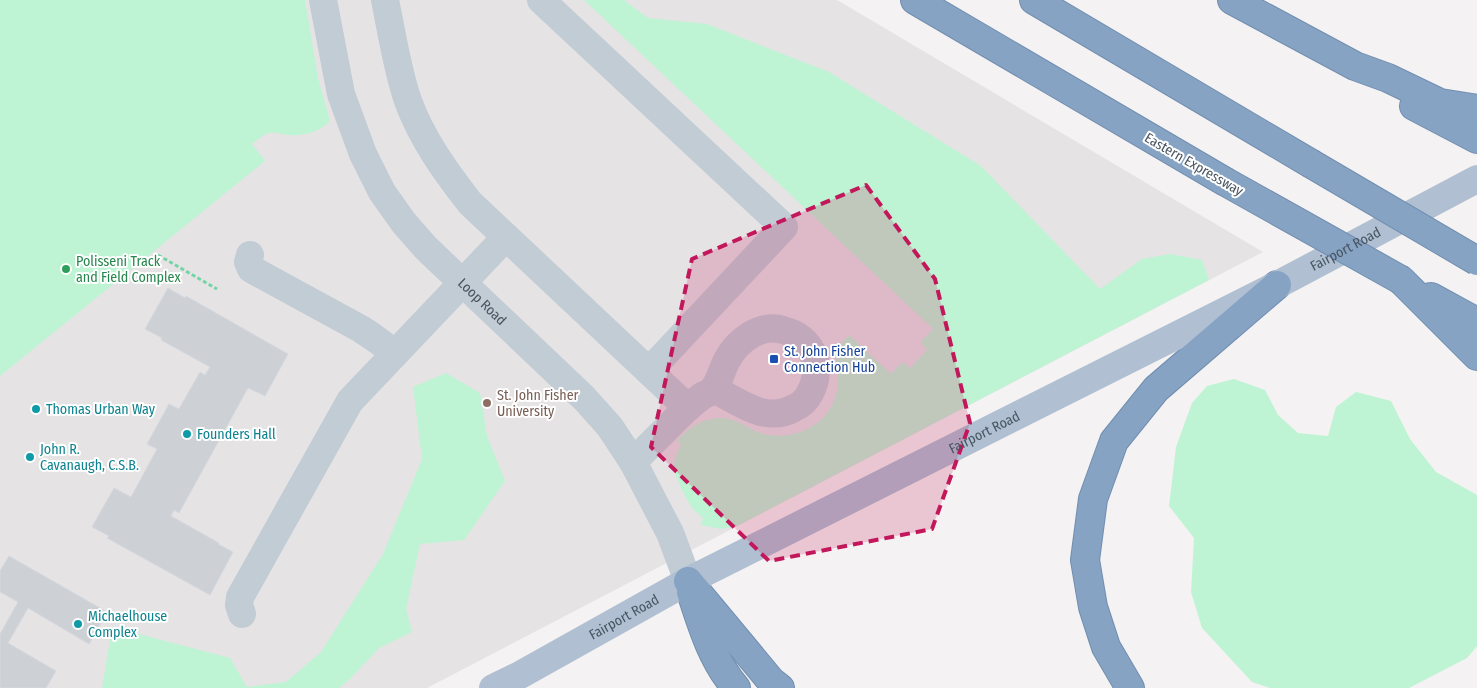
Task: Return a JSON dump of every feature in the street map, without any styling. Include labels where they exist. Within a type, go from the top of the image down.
[{"type":"highway","name":"Eastern Expressway","points":[[915,0],[1224,181],[1477,322]]},
{"type":"highway","points":[[1034,0],[1477,261]]},
{"type":"highway","points":[[1232,0],[1355,66],[1388,78],[1440,103],[1477,109]]},
{"type":"highway","points":[[1355,66],[1382,88],[1477,139]]},
{"type":"highway","points":[[1401,280],[1477,356]]},
{"type":"highway","points":[[1130,688],[1106,647],[1093,607],[1084,560],[1093,500],[1114,441],[1156,389],[1276,286]]},
{"type":"highway","points":[[688,581],[703,632],[724,674],[736,688]]},
{"type":"highway","points":[[688,581],[771,681],[780,688]]},
{"type":"main road","name":"Fairport Road","points":[[493,688],[520,675],[688,581],[1276,286],[1477,179]]},
{"type":"street","name":"Loop Road","points":[[323,0],[341,94],[363,154],[382,192],[404,223],[426,248],[584,398],[610,427],[633,462],[670,533],[688,581]]},
{"type":"street","points":[[385,0],[400,75],[408,102],[425,139],[445,171],[470,203],[688,408]]},
{"type":"street","points":[[541,0],[784,227],[649,372]]},
{"type":"street","points":[[242,614],[238,605],[240,598],[350,401],[506,237]]},
{"type":"street","points":[[250,255],[248,262],[251,269],[361,329],[395,353]]},
{"type":"street","points":[[633,462],[688,408],[714,389]]},
{"type":"path","points":[[158,255],[217,289]]},
{"type":"highlighted area","points":[[866,185],[935,279],[970,423],[932,529],[769,561],[651,447],[692,259]]},
{"type":"shaded area","name":"St. John Fisher University","points":[[0,0],[837,0],[1263,252],[427,688],[0,688]]},
{"type":"green space","name":"Polisseni Track and Field Complex","points":[[0,0],[305,0],[318,78],[330,121],[322,128],[305,134],[287,135],[274,132],[262,136],[252,144],[265,161],[0,376]]},
{"type":"green space","points":[[584,0],[624,0],[648,18],[707,24],[829,72],[981,166],[1100,289],[1142,259],[1170,254],[1202,260],[1209,280],[737,526],[721,529],[701,525],[703,518],[688,501],[674,469],[675,459],[681,445],[677,440],[686,432],[701,422],[719,418],[739,422],[769,435],[795,434],[803,431],[815,425],[824,417],[835,398],[838,387],[838,375],[834,351],[849,335],[891,374],[900,364],[904,363],[910,368],[927,350],[922,344],[922,340],[933,329]]},
{"type":"green space","points":[[446,373],[480,393],[487,436],[505,481],[464,540],[420,544],[406,609],[412,632],[379,648],[339,688],[102,688],[112,627],[230,658],[247,687],[286,682],[321,652],[383,554],[422,459],[413,387]]},
{"type":"green space","points":[[1234,379],[1265,390],[1278,415],[1298,433],[1328,436],[1336,407],[1356,392],[1391,401],[1410,439],[1436,472],[1477,495],[1477,646],[1467,658],[1409,688],[1270,688],[1252,682],[1202,628],[1191,592],[1194,538],[1169,506],[1176,447],[1192,403],[1207,386]]},
{"type":"building","name":"Founders Hall","points":[[168,288],[185,298],[186,296],[288,354],[265,396],[248,388],[179,513],[174,510],[171,516],[233,552],[210,595],[107,538],[109,536],[92,527],[114,488],[131,497],[157,449],[147,444],[169,404],[179,409],[200,372],[205,375],[210,367],[145,329]]},
{"type":"building","name":"Michaelhouse Complex","points":[[9,556],[107,612],[89,644],[28,608],[8,643],[56,671],[46,688],[0,688],[0,634],[18,602],[0,592],[0,571]]},
{"type":"place","name":"Polisseni Track and Field Complex","points":[[66,269]]},
{"type":"place","name":"St. John Fisher Connection Hub","points":[[774,359]]},
{"type":"place","name":"St. John Fisher University","points":[[487,403]]},
{"type":"place","name":"Thomas Urban Way","points":[[36,409]]},
{"type":"place","name":"Founders Hall","points":[[187,434]]},
{"type":"place","name":"John R. Cavanaugh, C.S.B.","points":[[30,457]]},
{"type":"place","name":"Michaelhouse Complex","points":[[78,624]]}]
